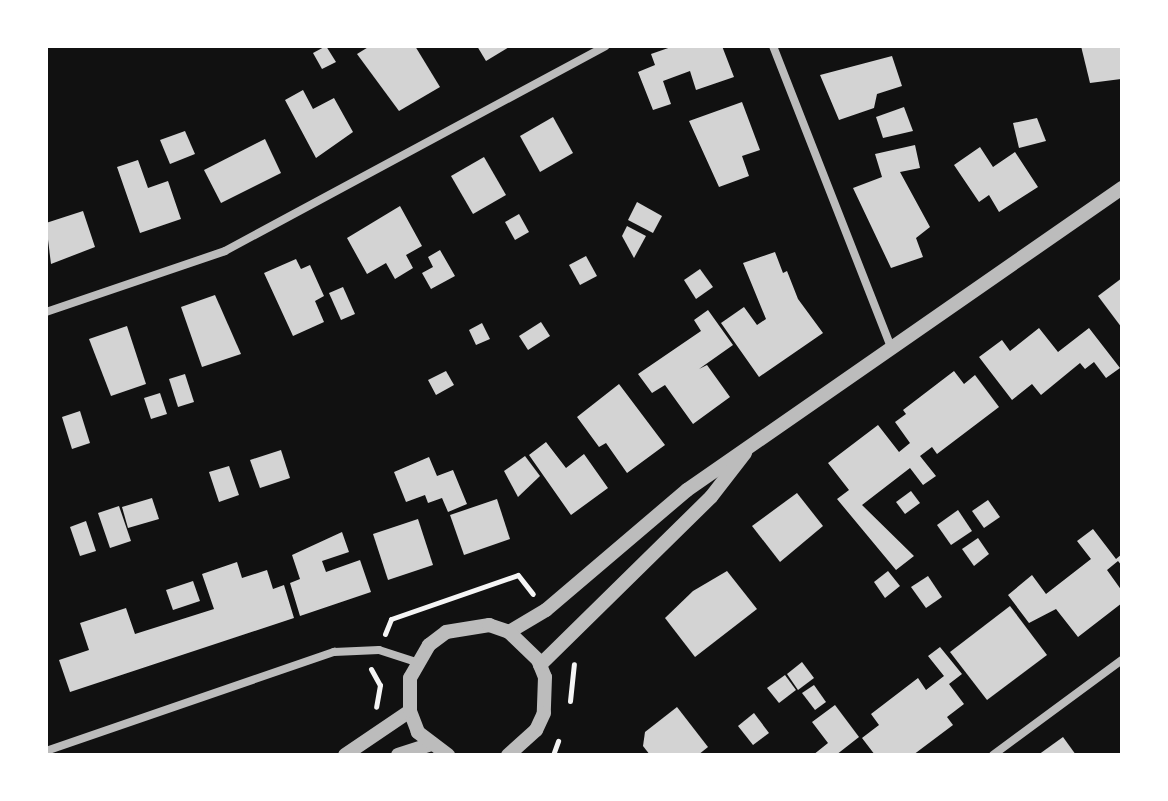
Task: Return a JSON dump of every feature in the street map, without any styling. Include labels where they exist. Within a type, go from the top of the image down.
[{"type":"street","points":[[46,312],[225,251],[605,46]]},
{"type":"street","points":[[773,46],[891,347]]},
{"type":"street","points":[[509,632],[546,610],[687,490],[1122,188]]},
{"type":"street","points":[[540,665],[711,497],[745,452]]},
{"type":"street","points":[[448,755],[418,732],[410,711],[410,678],[416,662],[446,632],[489,625],[509,632],[540,665],[547,695],[544,713],[536,730],[508,755]]},
{"type":"street","points":[[46,751],[334,652],[379,650],[416,662]]},
{"type":"street","points":[[993,755],[1122,660]]},
{"type":"street","points":[[345,755],[410,711]]},
{"type":"street","points":[[398,755],[431,744]]},
{"type":"building","points":[[326,46],[336,62],[322,69],[313,53]]},
{"type":"building","points":[[370,46],[415,46],[440,87],[399,111],[357,54]]},
{"type":"building","points":[[477,46],[511,46],[486,61]]},
{"type":"building","points":[[674,46],[722,46],[734,77],[696,90],[690,71],[663,81],[671,104],[653,110],[638,72],[655,65],[651,54]]},
{"type":"building","points":[[1081,46],[1122,46],[1121,79],[1090,83]]},
{"type":"building","points":[[892,56],[902,86],[877,94],[874,108],[839,120],[820,75]]},
{"type":"building","points":[[303,90],[313,109],[334,98],[353,132],[316,158],[285,100]]},
{"type":"building","points":[[742,102],[760,150],[742,156],[749,176],[719,187],[689,121]]},
{"type":"building","points":[[904,107],[913,131],[883,138],[876,117]]},
{"type":"building","points":[[553,117],[573,153],[540,172],[520,136]]},
{"type":"building","points":[[1037,118],[1046,141],[1019,148],[1013,123]]},
{"type":"building","points":[[185,131],[195,154],[170,164],[160,140]]},
{"type":"building","points":[[265,139],[281,173],[221,203],[204,170]]},
{"type":"building","points":[[915,145],[920,168],[900,172],[930,227],[916,238],[923,257],[891,268],[853,188],[882,177],[875,154]]},
{"type":"building","points":[[980,147],[993,167],[1015,152],[1038,187],[999,212],[989,195],[979,202],[954,165]]},
{"type":"building","points":[[484,157],[506,195],[473,214],[451,176]]},
{"type":"building","points":[[138,160],[148,188],[168,181],[181,219],[140,233],[117,167]]},
{"type":"building","points":[[637,202],[662,216],[653,233],[628,220]]},
{"type":"building","points":[[400,206],[422,246],[406,255],[413,268],[395,279],[386,263],[367,274],[347,238]]},
{"type":"building","points":[[83,211],[95,247],[51,264],[46,223]]},
{"type":"building","points":[[519,214],[529,232],[515,240],[505,222]]},
{"type":"building","points":[[627,226],[646,236],[634,258],[622,236]]},
{"type":"building","points":[[440,250],[455,276],[431,289],[422,273],[433,267],[428,257]]},
{"type":"building","points":[[775,252],[783,273],[787,271],[798,299],[823,333],[759,377],[721,323],[744,307],[757,325],[766,319],[743,263]]},
{"type":"building","points":[[586,256],[597,276],[580,285],[569,265]]},
{"type":"building","points":[[296,259],[301,269],[310,265],[324,296],[315,301],[324,322],[293,336],[264,273]]},
{"type":"building","points":[[700,269],[713,287],[696,299],[684,280]]},
{"type":"building","points":[[1122,278],[1122,328],[1098,296]]},
{"type":"building","points":[[343,287],[355,314],[341,320],[329,293]]},
{"type":"building","points":[[215,295],[241,354],[202,367],[181,307]]},
{"type":"building","points":[[708,310],[733,345],[699,369],[707,365],[730,397],[693,424],[665,385],[652,393],[638,374],[701,331],[694,320]]},
{"type":"building","points":[[541,322],[550,336],[528,350],[519,336]]},
{"type":"building","points":[[482,323],[490,339],[476,345],[469,330]]},
{"type":"building","points":[[127,326],[146,384],[111,396],[89,339]]},
{"type":"building","points":[[1039,328],[1058,352],[1089,328],[1120,368],[1106,378],[1094,362],[1085,369],[1080,363],[1041,395],[1032,384],[1012,400],[979,357],[1002,340],[1010,351]]},
{"type":"building","points":[[446,371],[454,385],[436,395],[428,380]]},
{"type":"building","points":[[954,371],[964,384],[975,375],[999,407],[937,454],[932,447],[920,456],[936,476],[923,485],[910,468],[862,505],[914,556],[896,570],[837,499],[849,490],[828,463],[878,425],[899,452],[910,443],[895,422],[906,414],[903,410]]},
{"type":"building","points":[[185,374],[194,402],[178,407],[169,379]]},
{"type":"building","points":[[619,384],[665,445],[627,473],[606,443],[599,447],[577,417]]},
{"type":"building","points":[[160,393],[167,414],[151,419],[144,398]]},
{"type":"building","points":[[80,411],[90,443],[72,449],[62,417]]},
{"type":"building","points":[[546,442],[566,468],[584,454],[608,488],[571,515],[529,455]]},
{"type":"building","points":[[281,450],[290,478],[260,488],[250,460]]},
{"type":"building","points":[[525,456],[540,476],[518,497],[504,471]]},
{"type":"building","points":[[429,457],[437,476],[453,470],[467,504],[448,512],[442,498],[428,503],[425,495],[406,502],[394,472]]},
{"type":"building","points":[[229,466],[239,495],[219,502],[209,472]]},
{"type":"building","points":[[911,491],[920,503],[905,514],[896,502]]},
{"type":"building","points":[[797,493],[823,526],[780,562],[752,526]]},
{"type":"building","points":[[152,498],[159,519],[128,528],[122,507]]},
{"type":"building","points":[[497,499],[510,539],[464,555],[450,515]]},
{"type":"building","points":[[988,500],[1000,517],[984,528],[972,511]]},
{"type":"building","points":[[119,506],[131,541],[110,548],[98,513]]},
{"type":"building","points":[[958,510],[972,531],[951,545],[937,525]]},
{"type":"building","points":[[418,519],[433,565],[388,580],[373,534]]},
{"type":"building","points":[[86,521],[96,551],[80,556],[70,527]]},
{"type":"building","points":[[1093,529],[1116,559],[1122,554],[1122,566],[1118,561],[1107,570],[1122,591],[1122,603],[1078,637],[1056,609],[1029,623],[1008,595],[1032,575],[1046,594],[1091,559],[1077,541]]},
{"type":"building","points":[[342,532],[349,552],[322,561],[326,572],[360,560],[371,592],[300,616],[290,583],[300,579],[292,555]]},
{"type":"building","points":[[978,538],[989,554],[974,566],[962,549]]},
{"type":"building","points":[[237,562],[242,578],[267,570],[273,589],[284,585],[294,618],[70,692],[59,660],[89,650],[80,623],[126,608],[135,634],[214,609],[202,574]]},
{"type":"building","points":[[727,571],[757,609],[695,657],[665,618],[693,591]]},
{"type":"building","points":[[888,571],[900,586],[885,598],[874,582]]},
{"type":"building","points":[[928,576],[942,597],[926,608],[911,587]]},
{"type":"building","points":[[193,581],[200,601],[173,610],[166,590]]},
{"type":"building","points":[[1010,606],[1047,655],[987,700],[950,652]]},
{"type":"building","points":[[940,647],[962,674],[949,684],[964,704],[947,717],[953,725],[913,755],[875,755],[862,738],[879,725],[871,714],[918,678],[926,690],[944,676],[928,656]]},
{"type":"building","points":[[802,662],[814,678],[798,690],[787,674]]},
{"type":"building","points":[[785,675],[796,690],[779,703],[767,688]]},
{"type":"building","points":[[814,685],[826,702],[815,710],[802,693]]},
{"type":"building","points":[[835,705],[859,737],[836,755],[813,755],[828,743],[812,722]]},
{"type":"building","points":[[677,707],[708,747],[698,755],[650,755],[643,746],[645,732]]},
{"type":"building","points":[[754,713],[769,733],[753,745],[738,726]]},
{"type":"building","points":[[1063,737],[1076,755],[1038,755]]}]
